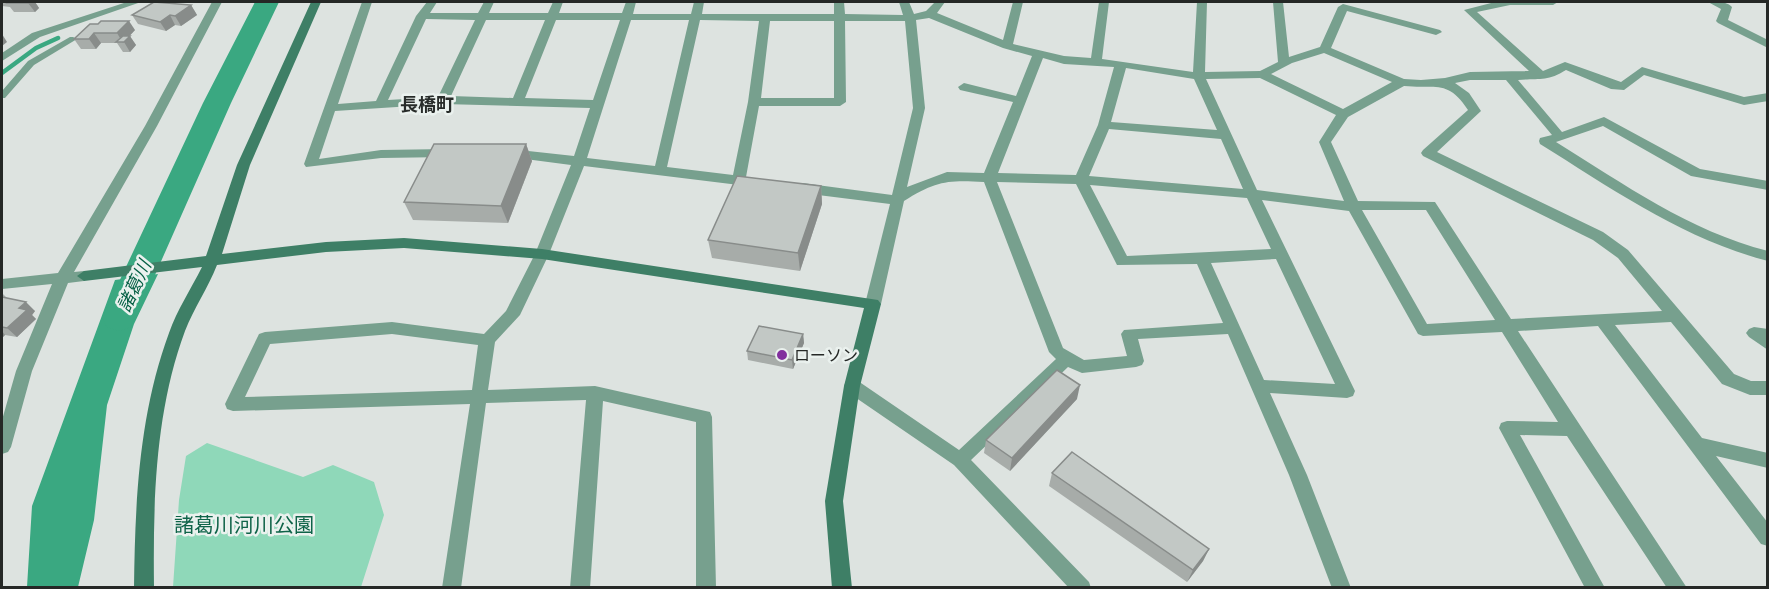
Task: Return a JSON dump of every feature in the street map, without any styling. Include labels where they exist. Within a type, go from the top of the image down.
[{"type":"street","points":[[2,57],[36,35],[136,2]]},
{"type":"street","points":[[2,447],[24,371],[63,277],[151,126],[217,2]]},
{"type":"street","points":[[144,588],[144,523],[152,445],[164,378],[205,260],[316,2]]},
{"type":"street","points":[[367,2],[311,164],[381,154],[458,153]]},
{"type":"street","points":[[381,103],[422,16],[432,2]]},
{"type":"street","points":[[443,100],[489,2]]},
{"type":"street","points":[[518,100],[558,2]]},
{"type":"street","points":[[451,588],[487,340],[512,315],[542,254],[579,162],[631,2]]},
{"type":"street","points":[[660,171],[699,2]]},
{"type":"street","points":[[754,102],[840,102],[839,2]]},
{"type":"street","points":[[842,588],[834,501],[852,386],[918,108],[910,18],[904,2]]},
{"type":"street","points":[[930,14],[940,2]]},
{"type":"street","points":[[1007,46],[1018,2]]},
{"type":"street","points":[[1096,62],[1104,2]]},
{"type":"street","points":[[1202,2],[1199,76],[1252,194],[1347,391],[1258,386]]},
{"type":"street","points":[[1278,2],[1284,65]]},
{"type":"street","points":[[1539,74],[1469,10],[1510,2],[1553,2]]},
{"type":"street","points":[[1713,2],[1727,7],[1722,21],[1767,45]]},
{"type":"street","points":[[1325,49],[1343,7],[1436,32]]},
{"type":"street","points":[[422,16],[910,18],[930,14],[1007,46],[1038,55],[1121,64],[1199,76],[1262,74],[1325,49],[1402,82],[1445,82],[1470,76],[1509,77],[1539,74],[1548,76],[1565,66],[1615,86],[1624,86],[1642,71],[1744,101],[1767,97]]},
{"type":"street","points":[[739,181],[754,102],[765,18]]},
{"type":"street","points":[[1038,55],[988,177],[1058,352],[1082,367],[1136,361],[1129,334],[1232,328]]},
{"type":"street","points":[[1121,64],[1104,125],[1081,180],[1122,261],[1202,259],[1281,253]]},
{"type":"street","points":[[1262,74],[1343,114]]},
{"type":"street","points":[[1509,77],[1560,137]]},
{"type":"street","points":[[1402,82],[1343,114],[1325,142],[1353,206],[1423,330],[1675,316]]},
{"type":"street","points":[[1445,82],[1465,96],[1475,111],[1428,153],[1598,236],[1623,254],[1728,379],[1750,388],[1767,388]]},
{"type":"street","points":[[964,87],[1019,100]]},
{"type":"street","points":[[331,108],[443,100],[518,100],[597,104]]},
{"type":"street","points":[[1767,186],[1696,173],[1604,121],[1545,141],[1706,237],[1742,252],[1767,256]]},
{"type":"street","points":[[1104,125],[1226,135]]},
{"type":"street","points":[[494,152],[895,200],[920,185],[947,176],[1081,180],[1252,194],[1353,206],[1430,205],[1572,429],[1678,588]]},
{"type":"street","points":[[2,284],[326,246],[404,243],[542,254],[873,304]]},
{"type":"street","points":[[1202,259],[1298,475],[1342,588]]},
{"type":"street","points":[[1602,320],[1767,538]]},
{"type":"street","points":[[487,340],[392,328],[265,338],[233,404],[595,393],[704,417],[706,588]]},
{"type":"street","points":[[1767,335],[1754,333],[1767,344]]},
{"type":"street","points":[[960,460],[1067,358]]},
{"type":"street","points":[[852,386],[960,460],[1082,588]]},
{"type":"street","points":[[580,588],[595,393]]},
{"type":"street","points":[[1572,429],[1507,428],[1596,588]]},
{"type":"street","points":[[1696,444],[1767,461]]},
{"type":"lane","points":[[2,96],[32,63],[73,39]]},
{"type":"green space","name":"諸葛川河川公園","points":[[207,443],[303,477],[333,465],[374,482],[384,515],[361,587],[173,587],[179,500],[186,456]]},
{"type":"water","points":[[158,274],[134,324],[107,405],[94,520],[78,587],[27,587],[32,506],[115,280]]},
{"type":"building","points":[[154,2],[191,5],[175,16],[170,15],[160,22],[132,15]]},
{"type":"building","points":[[101,21],[129,21],[117,33],[94,33],[89,39],[74,39],[90,24],[98,24]]},
{"type":"building","points":[[123,36],[130,36],[124,42],[116,42]]},
{"type":"building","points":[[434,144],[526,144],[501,206],[404,202]]},
{"type":"building","points":[[737,176],[821,186],[798,253],[708,240]]},
{"type":"building","points":[[2,297],[26,302],[19,308],[27,310],[7,328],[2,327]]},
{"type":"building","points":[[759,326],[803,334],[792,360],[747,351]]},
{"type":"building","points":[[1057,370],[1080,385],[1012,458],[986,440]]},
{"type":"building","points":[[1072,452],[1209,549],[1193,570],[1052,473]]},
{"type":"waterway","name":"諸葛川","points":[[119,318],[217,103],[267,2]]},
{"type":"waterway","points":[[2,73],[36,48],[58,38]]},
{"type":"place","name":"ローソン","points":[[782,355]]},
{"type":"district","name":"長橋町","points":[[427,104]]}]
